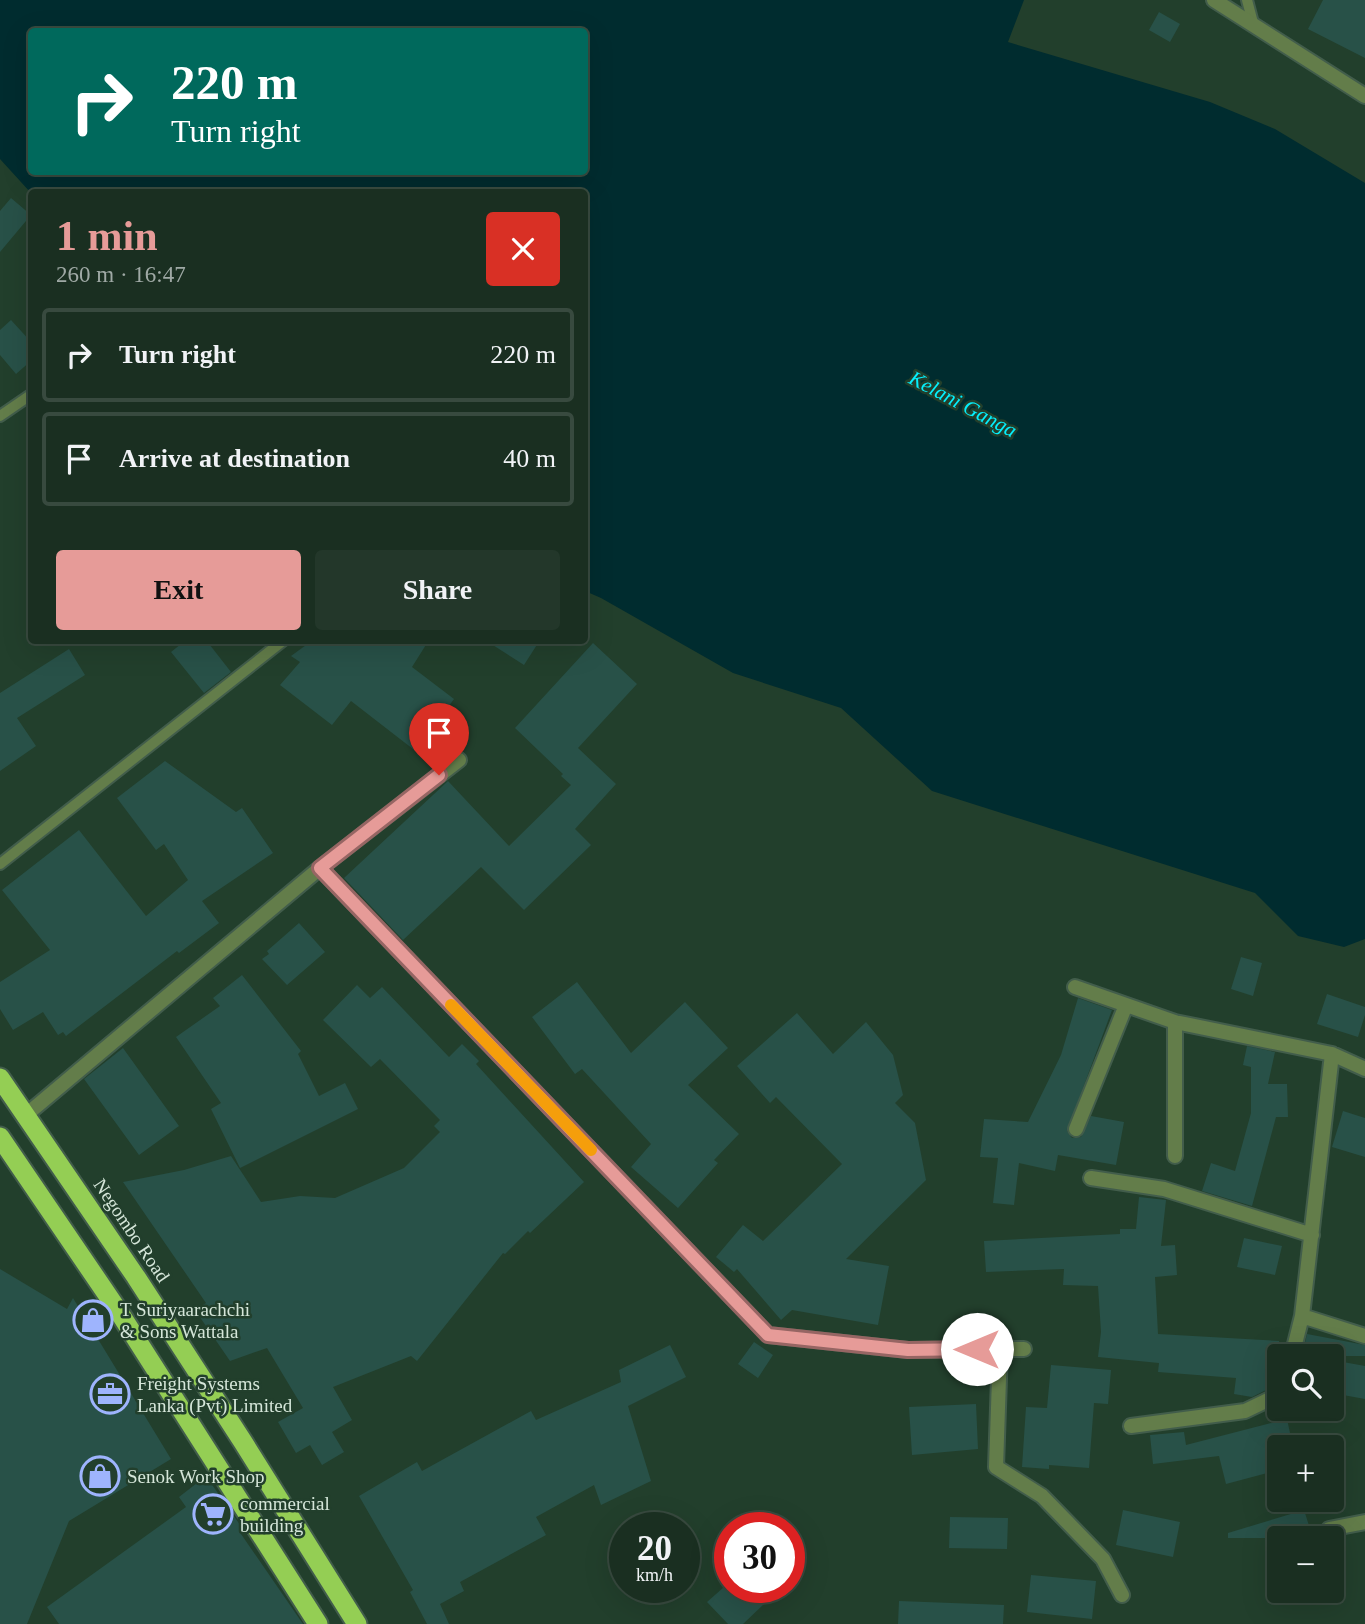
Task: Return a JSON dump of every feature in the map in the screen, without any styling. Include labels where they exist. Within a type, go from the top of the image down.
[{"type":"highway","name":"Negombo Road","points":[[0,1078],[136,1277],[350,1622]]},
{"type":"highway","points":[[0,1137],[119,1312],[318,1624]]},
{"type":"street","points":[[1214,0],[1365,96]]},
{"type":"street","points":[[26,1115],[320,868],[459,760]]},
{"type":"street","points":[[320,868],[768,1335],[908,1350],[1024,1349]]},
{"type":"street","points":[[1076,987],[1175,1022],[1332,1054],[1365,1069]]},
{"type":"street","points":[[1076,1129],[1126,1005]]},
{"type":"street","points":[[1175,1022],[1175,1156]]},
{"type":"street","points":[[1295,1344],[1302,1316],[1332,1054]]},
{"type":"street","points":[[1091,1178],[1164,1189],[1312,1235]]},
{"type":"street","points":[[1302,1316],[1365,1336]]},
{"type":"street","points":[[1000,1349],[996,1467],[1042,1496],[1103,1559],[1122,1595]]},
{"type":"street","points":[[1131,1426],[1245,1411],[1267,1400]]},
{"type":"street","points":[[1344,1527],[1365,1522]]},
{"type":"lane","points":[[1247,0],[1253,23]]},
{"type":"lane","points":[[0,416],[28,397]]},
{"type":"lane","points":[[0,864],[279,644]]},
{"type":"water","name":"Kelani Ganga","points":[[0,0],[1024,0],[1008,42],[1210,102],[1275,129],[1365,183],[1365,939],[1344,947],[1298,936],[1255,893],[932,791],[841,708],[733,673],[588,592],[588,189],[28,190],[0,159]]},
{"type":"building","points":[[1323,0],[1365,0],[1365,58],[1308,29]]},
{"type":"building","points":[[1159,12],[1180,24],[1170,42],[1149,30]]},
{"type":"building","points":[[11,198],[28,212],[28,219],[0,252],[0,211]]},
{"type":"building","points":[[11,320],[28,339],[28,364],[16,374],[0,355],[0,330]]},
{"type":"building","points":[[593,643],[637,684],[578,748],[616,784],[575,829],[591,845],[524,910],[481,867],[403,940],[344,878],[448,781],[509,846],[571,785],[515,728]]},
{"type":"building","points":[[181,644],[209,644],[231,672],[204,693],[171,652]]},
{"type":"building","points":[[308,644],[426,644],[412,667],[454,699],[446,710],[465,730],[431,763],[351,701],[332,725],[280,685],[300,662],[291,656]]},
{"type":"building","points":[[491,644],[537,644],[524,665]]},
{"type":"building","points":[[69,649],[85,675],[17,718],[36,746],[0,771],[0,693]]},
{"type":"building","points":[[165,761],[236,812],[242,808],[273,853],[202,901],[219,923],[179,953],[177,951],[66,1036],[63,1032],[58,1035],[43,1012],[13,1030],[0,1009],[0,982],[50,950],[2,890],[79,830],[146,916],[188,880],[164,844],[156,850],[117,798]]},
{"type":"building","points":[[299,923],[325,952],[287,985],[262,959],[269,954],[267,951]]},
{"type":"building","points":[[1241,957],[1262,963],[1253,996],[1231,989]]},
{"type":"building","points":[[242,975],[301,1051],[298,1054],[319,1096],[345,1083],[358,1109],[240,1168],[211,1109],[221,1103],[176,1037],[220,1006],[213,998]]},
{"type":"building","points":[[577,982],[631,1053],[685,1002],[728,1048],[688,1085],[739,1134],[714,1160],[718,1163],[678,1208],[631,1167],[651,1144],[582,1069],[575,1074],[532,1017]]},
{"type":"building","points":[[357,985],[370,998],[382,987],[449,1057],[462,1044],[479,1061],[476,1064],[584,1182],[530,1233],[528,1231],[503,1253],[417,1361],[411,1356],[333,1387],[352,1420],[332,1432],[344,1452],[322,1465],[310,1445],[296,1453],[278,1422],[303,1408],[267,1348],[230,1361],[195,1310],[206,1303],[123,1182],[184,1170],[231,1156],[261,1202],[300,1196],[335,1198],[404,1168],[440,1132],[434,1126],[440,1120],[380,1059],[371,1067],[323,1020]]},
{"type":"building","points":[[1327,994],[1365,1007],[1358,1037],[1317,1024]]},
{"type":"building","points":[[1078,998],[1112,1010],[1067,1131],[1072,1138],[1081,1137],[1091,1116],[1124,1122],[1116,1165],[1058,1155],[1055,1171],[1019,1163],[1014,1205],[993,1203],[998,1158],[980,1157],[984,1119],[1028,1122],[1061,1055]]},
{"type":"building","points":[[797,1013],[833,1054],[866,1022],[893,1055],[903,1095],[895,1103],[915,1123],[926,1180],[846,1259],[889,1266],[878,1325],[792,1310],[781,1320],[737,1269],[734,1272],[716,1257],[743,1225],[763,1241],[842,1164],[776,1097],[770,1103],[737,1066]]},
{"type":"building","points":[[1247,1046],[1275,1052],[1268,1084],[1287,1084],[1288,1117],[1276,1117],[1252,1206],[1202,1191],[1211,1163],[1235,1171],[1251,1113],[1251,1067],[1243,1065]]},
{"type":"building","points":[[123,1048],[179,1126],[139,1155],[84,1079]]},
{"type":"building","points":[[1343,1111],[1365,1118],[1365,1157],[1332,1147]]},
{"type":"building","points":[[1139,1197],[1166,1200],[1161,1246],[1175,1245],[1177,1275],[1155,1277],[1158,1334],[1279,1341],[1279,1344],[1267,1344],[1266,1390],[1252,1397],[1234,1394],[1236,1378],[1158,1372],[1159,1363],[1098,1357],[1101,1332],[1098,1286],[1063,1285],[1064,1269],[986,1272],[984,1241],[1120,1234],[1120,1229],[1136,1229]]},
{"type":"building","points":[[1244,1238],[1282,1246],[1275,1275],[1237,1267]]},
{"type":"building","points":[[0,1269],[67,1309],[73,1298],[171,1459],[69,1521],[27,1624],[0,1624]]},
{"type":"building","points":[[1307,1334],[1365,1345],[1365,1356],[1344,1356],[1344,1344],[1305,1344]]},
{"type":"building","points":[[754,1342],[773,1355],[758,1378],[738,1364]]},
{"type":"building","points":[[670,1345],[686,1377],[628,1406],[651,1481],[601,1505],[594,1485],[536,1517],[546,1535],[460,1582],[464,1591],[440,1604],[449,1624],[427,1624],[410,1592],[413,1590],[359,1496],[417,1462],[422,1471],[531,1411],[536,1420],[621,1382],[619,1370]]},
{"type":"building","points":[[1344,1362],[1365,1366],[1365,1399],[1344,1395]]},
{"type":"building","points":[[1051,1365],[1111,1370],[1108,1404],[1094,1403],[1089,1468],[1049,1465],[1049,1469],[1022,1467],[1026,1407],[1047,1408]]},
{"type":"building","points":[[976,1404],[978,1449],[912,1455],[909,1407]]},
{"type":"building","points":[[1279,1421],[1287,1421],[1290,1435],[1267,1435],[1267,1473],[1226,1484],[1219,1456],[1153,1464],[1150,1435],[1184,1432],[1186,1445]]},
{"type":"building","points":[[206,1476],[245,1532],[241,1534],[303,1624],[59,1624],[47,1607],[186,1507],[179,1497]]},
{"type":"building","points":[[1123,1510],[1180,1522],[1173,1557],[1116,1545]]},
{"type":"building","points":[[1297,1512],[1305,1512],[1309,1526],[1267,1526],[1267,1538],[1228,1538],[1228,1533]]},
{"type":"building","points":[[950,1517],[1008,1518],[1007,1549],[949,1548]]},
{"type":"building","points":[[1031,1575],[1096,1581],[1092,1619],[1027,1612]]},
{"type":"building","points":[[714,1596],[714,1603],[765,1603],[743,1624],[728,1624],[707,1602]]},
{"type":"building","points":[[899,1601],[1004,1605],[1003,1624],[898,1624]]},
{"type":"slow traffic","points":[[451,1005],[591,1150]]},
{"type":"place","name":"T Suriyaarachchi & Sons Wattala","points":[[93,1320]]},
{"type":"place","name":"Freight Systems Lanka (Pvt) Limited","points":[[110,1394]]},
{"type":"place","name":"Senok Work Shop","points":[[100,1476]]},
{"type":"place","name":"commercial building","points":[[213,1514]]},
{"type":"route","points":[[439,775],[320,868],[768,1335],[908,1350],[977,1349]]}]
